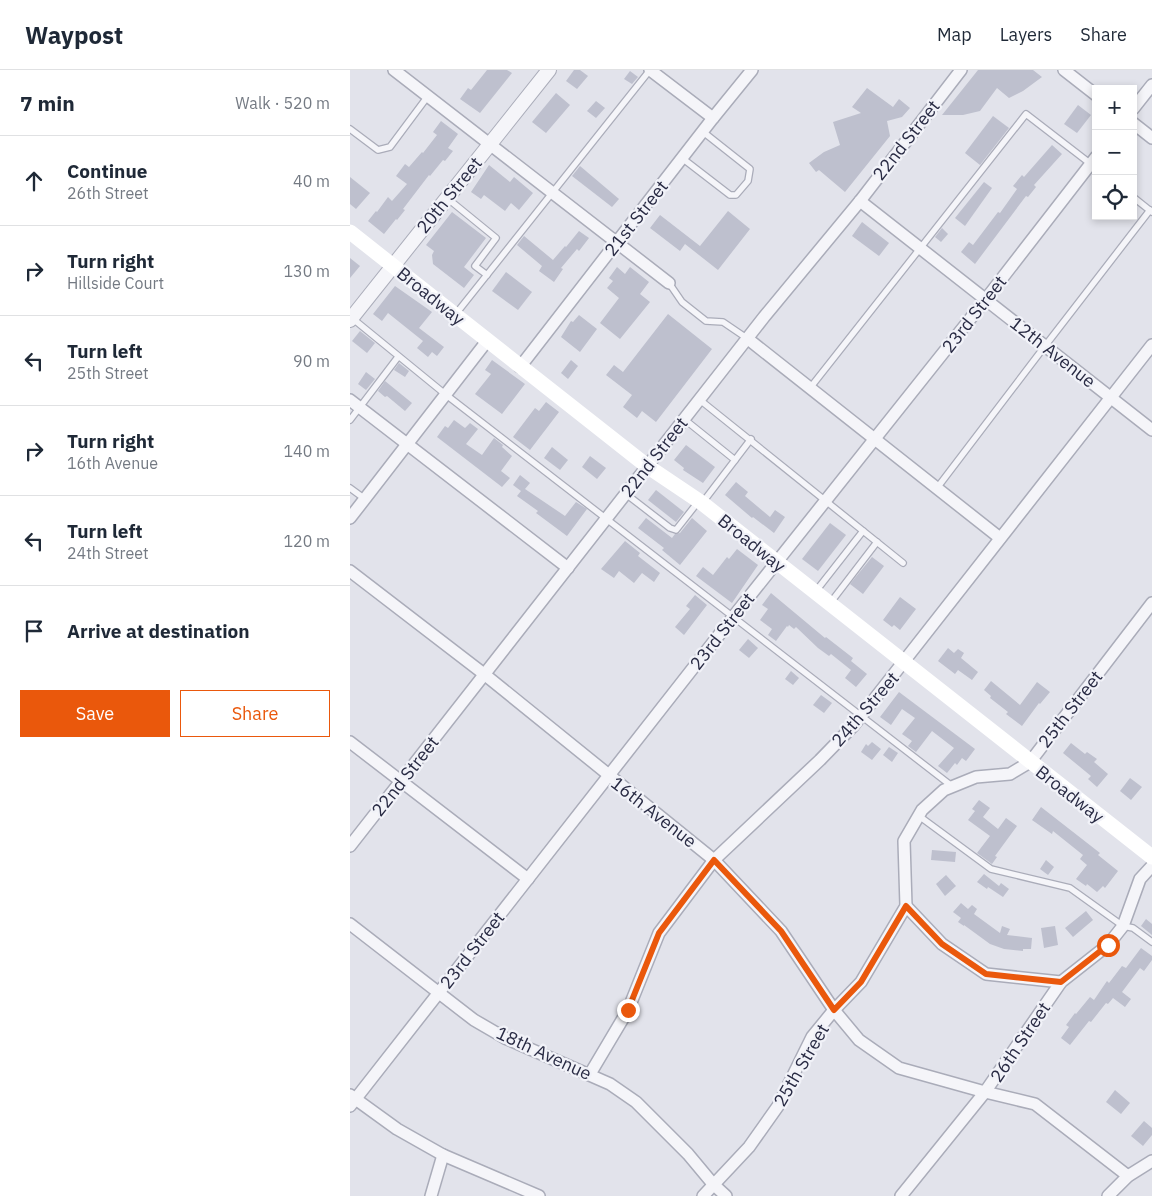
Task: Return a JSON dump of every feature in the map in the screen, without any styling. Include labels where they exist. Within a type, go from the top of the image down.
[{"type":"main road","name":"Broadway","points":[[350,232],[454,316],[647,466],[701,502],[776,563],[1152,857]]},
{"type":"street","points":[[394,70],[669,283]]},
{"type":"street","name":"20th Street","points":[[351,318],[549,70]]},
{"type":"street","points":[[650,70],[713,118]]},
{"type":"street","name":"21st Street","points":[[520,367],[702,131],[752,70]]},
{"type":"street","name":"22nd Street","points":[[350,846],[764,317],[860,201],[961,70]]},
{"type":"street","points":[[1064,70],[1092,92]]},
{"type":"street","points":[[1137,104],[1152,85]]},
{"type":"street","points":[[1137,126],[1152,138]]},
{"type":"street","name":"23rd Street","points":[[352,1100],[1092,166]]},
{"type":"street","name":"12th Avenue","points":[[860,201],[1152,430]]},
{"type":"street","points":[[748,339],[1000,538]]},
{"type":"street","points":[[350,518],[488,341]]},
{"type":"street","name":"24th Street","points":[[590,1074],[628,1010],[659,933],[714,860],[820,760],[862,716],[1152,345]]},
{"type":"street","points":[[350,400],[568,568]]},
{"type":"street","name":"16th Avenue","points":[[350,571],[484,674],[714,860],[781,931],[834,1010],[859,1040],[899,1068],[1035,1104],[1128,1176]]},
{"type":"street","name":"25th Street","points":[[703,1196],[749,1147],[778,1106],[812,1037],[834,1010],[861,982],[906,906],[904,842],[922,810],[944,790],[976,777],[1010,774],[1030,762],[1152,603]]},
{"type":"street","points":[[350,742],[528,879]]},
{"type":"street","name":"26th Street","points":[[902,1196],[985,1092],[1061,982],[1108,945],[1123,926],[1140,879],[1152,866]]},
{"type":"street","points":[[906,906],[942,944],[986,974],[1061,982]]},
{"type":"street","name":"18th Avenue","points":[[350,924],[474,1020],[506,1038],[610,1084],[636,1102],[688,1154],[713,1184],[726,1196]]},
{"type":"street","points":[[352,1100],[397,1130],[443,1155],[539,1196]]},
{"type":"street","points":[[431,1196],[443,1155]]},
{"type":"street","points":[[1108,1196],[1128,1176],[1152,1161]]},
{"type":"lane","points":[[454,316],[650,70]]},
{"type":"lane","points":[[350,129],[378,150],[390,147],[428,96]]},
{"type":"lane","points":[[810,388],[1026,114],[1092,162]]},
{"type":"lane","points":[[682,158],[730,195],[736,195],[748,181],[750,170],[702,131]]},
{"type":"lane","points":[[447,198],[496,238],[475,266],[487,275]]},
{"type":"lane","points":[[937,488],[1151,211],[1137,200]]},
{"type":"lane","points":[[669,283],[682,302],[706,321],[723,322],[748,339]]},
{"type":"lane","points":[[351,318],[398,357],[953,787]]},
{"type":"lane","points":[[350,420],[398,357]]},
{"type":"lane","points":[[700,400],[751,439],[903,563]]},
{"type":"lane","points":[[684,419],[735,460]]},
{"type":"lane","points":[[626,494],[670,528],[676,530],[751,439]]},
{"type":"lane","points":[[350,488],[365,499]]},
{"type":"lane","points":[[815,593],[863,531]]},
{"type":"lane","points":[[829,604],[877,542]]},
{"type":"lane","points":[[918,816],[991,868],[1070,888],[1123,926],[1133,928],[1152,942]]},
{"type":"building","points":[[487,70],[507,70],[512,73],[480,113],[460,99],[468,88],[471,90]]},
{"type":"building","points":[[574,70],[580,70],[588,76],[577,89],[566,81]]},
{"type":"building","points":[[978,70],[1033,70],[1042,77],[1023,91],[1009,98],[997,88],[980,111],[963,115],[942,115]]},
{"type":"building","points":[[630,71],[638,77],[632,84],[624,79]]},
{"type":"building","points":[[867,88],[893,107],[899,99],[910,108],[902,117],[887,121],[890,136],[845,192],[819,170],[816,172],[809,163],[824,152],[840,145],[833,122],[861,113],[852,107]]},
{"type":"building","points":[[556,93],[570,105],[546,133],[532,122]]},
{"type":"building","points":[[596,101],[605,108],[596,118],[587,111]]},
{"type":"building","points":[[1078,105],[1091,115],[1077,133],[1064,124]]},
{"type":"building","points":[[993,116],[1009,128],[980,165],[965,153]]},
{"type":"building","points":[[441,121],[458,134],[448,148],[453,151],[429,175],[403,209],[405,210],[384,234],[368,221],[388,197],[392,201],[407,184],[396,176],[405,164],[409,167],[423,153],[437,135],[433,132]]},
{"type":"building","points":[[1052,145],[1062,154],[1034,185],[1036,187],[1028,197],[1026,196],[975,264],[961,252],[969,242],[973,245],[1017,189],[1013,186],[1022,175],[1024,177]]},
{"type":"building","points":[[489,165],[510,182],[514,177],[533,193],[519,210],[511,203],[505,211],[484,195],[481,199],[471,192]]},
{"type":"building","points":[[580,166],[619,199],[612,207],[572,176]]},
{"type":"building","points":[[350,177],[370,193],[356,209],[350,204]]},
{"type":"building","points":[[984,182],[992,188],[965,226],[955,218]]},
{"type":"building","points":[[728,211],[750,229],[718,270],[685,244],[680,251],[650,228],[660,215],[700,246]]},
{"type":"building","points":[[452,212],[486,238],[464,267],[474,275],[464,288],[433,264],[432,255],[434,251],[426,245]]},
{"type":"building","points":[[862,222],[889,243],[879,256],[852,236]]},
{"type":"building","points":[[942,228],[948,234],[941,242],[935,237]]},
{"type":"building","points":[[579,231],[589,238],[579,251],[577,249],[561,268],[563,269],[554,282],[539,271],[542,266],[517,245],[524,236],[553,260]]},
{"type":"building","points":[[350,258],[360,266],[350,278]]},
{"type":"building","points":[[617,267],[625,274],[630,267],[649,282],[640,294],[650,302],[620,339],[600,323],[619,298],[607,288],[613,281],[609,278]]},
{"type":"building","points":[[506,272],[532,292],[518,310],[492,291]]},
{"type":"building","points":[[395,286],[432,312],[419,328],[444,347],[437,356],[432,352],[428,357],[417,348],[423,341],[388,313],[382,321],[373,314]]},
{"type":"building","points":[[668,314],[712,349],[656,422],[642,411],[637,418],[623,407],[632,395],[606,375],[614,365],[623,372]]},
{"type":"building","points":[[579,315],[597,329],[580,352],[561,337],[571,321],[573,322]]},
{"type":"building","points":[[360,331],[375,343],[367,353],[352,341]]},
{"type":"building","points":[[492,360],[525,384],[502,414],[475,394],[491,374],[485,370]]},
{"type":"building","points":[[571,360],[578,366],[568,379],[561,373]]},
{"type":"building","points":[[399,363],[409,371],[405,377],[394,370]]},
{"type":"building","points":[[366,372],[375,379],[366,390],[358,384]]},
{"type":"building","points":[[385,381],[412,403],[405,411],[378,391]]},
{"type":"building","points":[[546,402],[559,412],[530,450],[513,437],[535,408],[539,411]]},
{"type":"building","points":[[454,420],[465,428],[470,423],[478,429],[466,444],[482,455],[494,438],[512,456],[501,471],[510,478],[502,487],[437,437],[445,426],[448,428]]},
{"type":"building","points":[[686,445],[715,467],[703,483],[683,470],[684,468],[674,460]]},
{"type":"building","points":[[552,447],[568,460],[560,470],[544,458]]},
{"type":"building","points":[[590,456],[606,468],[597,479],[582,467]]},
{"type":"building","points":[[520,475],[530,483],[525,489],[565,516],[576,502],[587,509],[567,536],[517,496],[521,491],[513,485]]},
{"type":"building","points":[[736,482],[748,492],[745,496],[770,517],[775,510],[785,517],[774,533],[752,518],[725,495]]},
{"type":"building","points":[[656,490],[684,512],[676,522],[648,500]]},
{"type":"building","points":[[646,518],[672,538],[675,534],[680,533],[692,518],[707,531],[680,565],[662,550],[664,548],[638,528]]},
{"type":"building","points":[[830,523],[846,535],[818,571],[802,559]]},
{"type":"building","points":[[625,541],[640,553],[638,556],[660,573],[654,582],[642,573],[634,583],[619,571],[614,578],[601,569]]},
{"type":"building","points":[[737,549],[758,565],[732,603],[696,576],[703,567],[713,575],[727,557],[729,559]]},
{"type":"building","points":[[872,557],[884,566],[863,594],[850,584]]},
{"type":"building","points":[[771,593],[825,638],[853,658],[851,661],[867,674],[856,687],[845,678],[851,670],[831,654],[829,656],[818,648],[796,627],[794,629],[789,625],[787,626],[776,641],[768,635],[772,629],[760,620],[768,609],[762,605]]},
{"type":"building","points":[[695,595],[707,605],[684,635],[675,627],[690,609],[686,606]]},
{"type":"building","points":[[900,597],[916,609],[900,630],[883,620]]},
{"type":"building","points":[[748,639],[758,648],[749,658],[739,650]]},
{"type":"building","points":[[948,648],[954,653],[958,649],[964,653],[961,658],[978,672],[972,680],[958,670],[955,674],[938,661]]},
{"type":"building","points":[[791,671],[799,678],[793,685],[785,679]]},
{"type":"building","points":[[991,681],[1020,705],[1037,682],[1050,692],[1022,726],[1006,714],[1008,712],[990,698],[991,696],[984,690]]},
{"type":"building","points":[[899,692],[975,749],[966,761],[962,758],[947,773],[938,766],[954,748],[932,731],[916,752],[908,746],[912,741],[902,734],[915,718],[902,709],[891,725],[880,717]]},
{"type":"building","points":[[821,695],[832,703],[824,713],[813,705]]},
{"type":"building","points":[[872,742],[881,749],[872,760],[861,752],[866,744],[868,746]]},
{"type":"building","points":[[1071,743],[1085,754],[1087,752],[1097,759],[1094,762],[1108,774],[1097,787],[1088,779],[1091,776],[1063,753]]},
{"type":"building","points":[[889,747],[898,753],[892,762],[883,755]]},
{"type":"building","points":[[1130,778],[1142,787],[1131,800],[1120,791]]},
{"type":"building","points":[[979,800],[990,808],[983,817],[998,829],[1006,818],[1017,826],[995,856],[997,857],[992,864],[977,853],[990,836],[968,820],[975,811],[972,809]]},
{"type":"building","points":[[1041,807],[1100,853],[1098,855],[1118,871],[1105,888],[1103,886],[1097,892],[1087,884],[1086,886],[1076,879],[1087,865],[1080,859],[1083,855],[1053,831],[1052,834],[1032,820]]},
{"type":"building","points":[[932,850],[956,852],[955,862],[931,860]]},
{"type":"building","points":[[1046,860],[1054,867],[1048,875],[1040,869]]},
{"type":"building","points":[[984,874],[999,886],[1001,883],[1009,889],[1003,897],[977,882]]},
{"type":"building","points":[[946,875],[956,886],[945,896],[936,884]]},
{"type":"building","points":[[961,903],[968,909],[972,905],[977,909],[974,914],[1000,933],[1002,926],[1010,929],[1007,935],[1032,938],[1031,949],[1023,949],[1023,951],[1004,949],[990,944],[958,922],[961,918],[953,912]]},
{"type":"building","points":[[1086,911],[1093,920],[1073,937],[1065,928]]},
{"type":"building","points":[[1146,919],[1152,924],[1152,935],[1141,926]]},
{"type":"building","points":[[1055,926],[1058,945],[1044,948],[1041,928]]},
{"type":"building","points":[[1141,948],[1152,956],[1152,960],[1144,971],[1140,968],[1122,992],[1131,999],[1125,1007],[1113,998],[1108,1004],[1106,1003],[1091,1022],[1089,1021],[1070,1045],[1061,1038],[1069,1027],[1066,1025],[1075,1013],[1090,997],[1094,1000],[1107,981],[1109,983],[1122,966],[1126,968]]},
{"type":"building","points":[[1115,1090],[1130,1103],[1121,1114],[1106,1102]]},
{"type":"building","points":[[1144,1121],[1152,1128],[1152,1135],[1143,1146],[1131,1136]]},
{"type":"route","points":[[628,1010],[659,933],[714,860],[781,931],[834,1010],[861,982],[906,906],[942,944],[986,974],[1061,982],[1108,945]]}]
